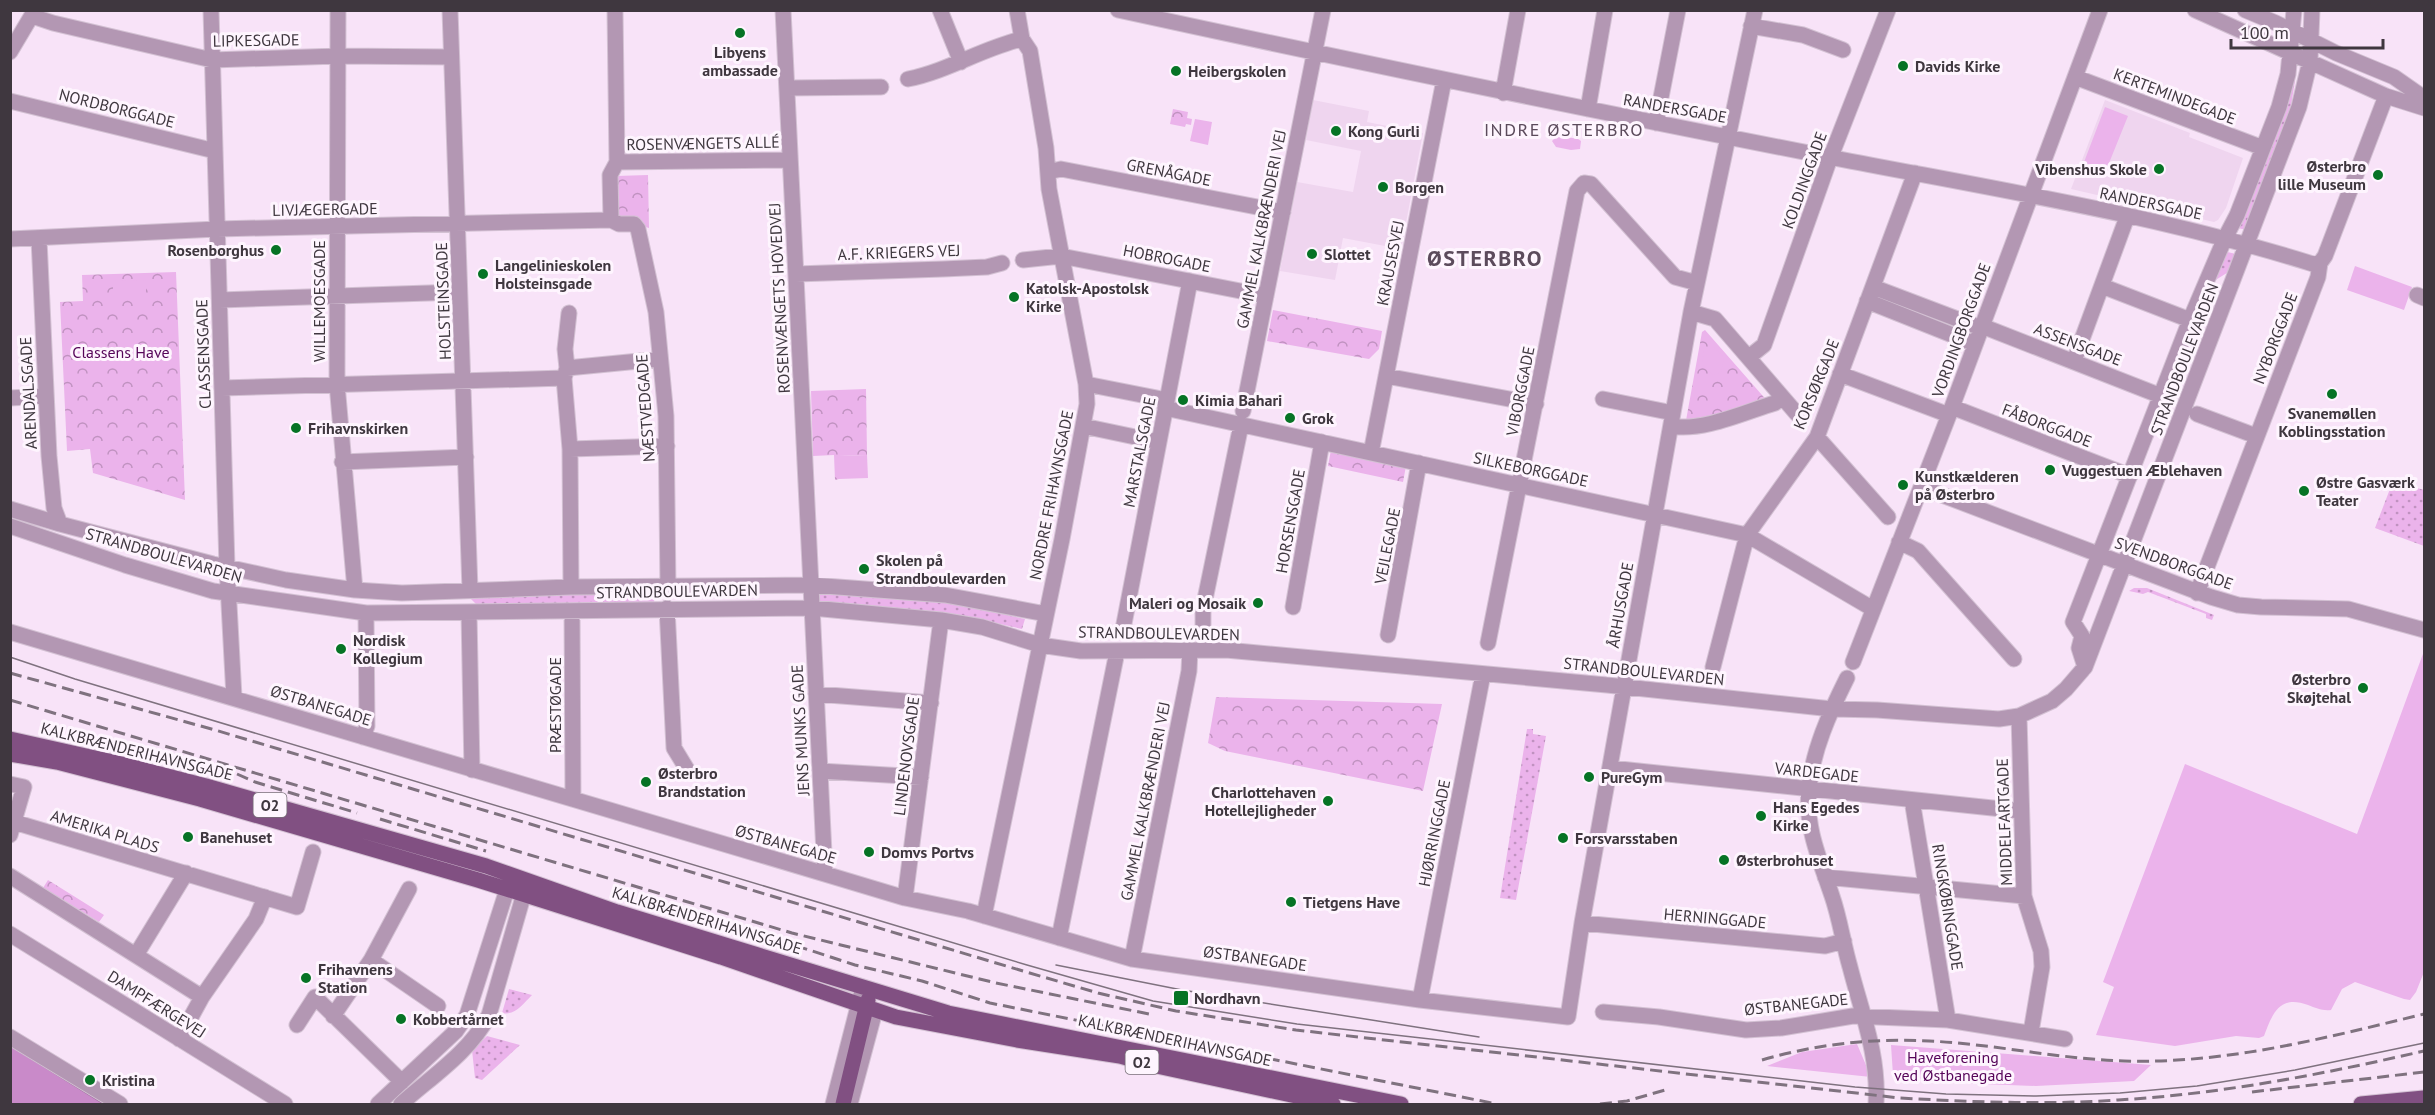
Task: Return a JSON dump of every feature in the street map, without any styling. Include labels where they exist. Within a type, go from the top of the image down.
[{"type":"main road","name":"KALKBRÆNDERIHAVNSGADE","points":[[10,739],[206,786],[512,874],[617,912],[948,1013],[1401,1104]]},
{"type":"main road","name":"KALKBRÆNDERIHAVNSGADE","points":[[10,754],[57,762],[201,799],[507,890],[721,957],[896,1017],[1017,1040],[1120,1056],[1333,1104]]},
{"type":"main road","points":[[843,1104],[867,1008],[868,1002],[863,988]]},
{"type":"main road","points":[[2361,1104],[2424,1098]]},
{"type":"street","name":"CLASSENSGADE","points":[[211,10],[234,697]]},
{"type":"street","name":"WILLEMOESGADE","points":[[338,10],[337,384],[342,462],[355,590]]},
{"type":"street","name":"HOLSTEINSGADE","points":[[450,10],[470,590]]},
{"type":"street","name":"ROSENVÆNGETS ALLÉ","points":[[611,220],[610,175],[616,162],[615,10]]},
{"type":"street","name":"ROSENVÆNGETS HOVEDVEJ","points":[[783,10],[811,585]]},
{"type":"street","points":[[940,10],[961,62]]},
{"type":"street","name":"NORDRE FRIHAVNSGADE","points":[[984,916],[1087,404],[1086,384],[1061,256],[1030,51],[1022,39],[1017,10]]},
{"type":"street","name":"RANDERSGADE","points":[[1118,10],[1503,93],[2031,195],[2247,243]]},
{"type":"street","name":"GAMMEL KALKBRÆNDERI VEJ","points":[[1203,626],[1203,609],[1323,10]]},
{"type":"street","points":[[1503,93],[1518,10]]},
{"type":"street","points":[[1588,109],[1605,10]]},
{"type":"street","points":[[1656,123],[1678,10]]},
{"type":"street","name":"KOLDINGGADE","points":[[1749,357],[1764,345],[1831,157],[1888,10]]},
{"type":"street","name":"VORDINGBORGGADE","points":[[1853,662],[2100,10]]},
{"type":"street","points":[[2195,10],[2386,96],[2424,108]]},
{"type":"street","points":[[2245,10],[2270,15],[2311,41],[2394,77],[2424,98]]},
{"type":"street","name":"STRANDBOULEVARDEN","points":[[2085,667],[2079,648],[2082,636],[2073,622],[2190,320],[2225,237],[2237,215],[2285,88],[2291,53],[2294,10]]},
{"type":"street","name":"STRANDBOULEVARDEN","points":[[10,526],[125,565],[230,595],[366,613],[812,608],[941,620],[982,627],[1040,645],[1081,651],[1226,650],[1624,686],[1832,709],[1999,719],[2019,716],[2052,701],[2085,667],[2299,107],[2310,61],[2312,10]]},
{"type":"street","name":"LIPKESGADE","points":[[33,13],[53,24],[212,60],[338,56],[451,57]]},
{"type":"street","points":[[10,52],[33,13]]},
{"type":"street","points":[[1753,18],[1843,50]]},
{"type":"street","name":"ÅRHUSGADE","points":[[1568,1017],[1582,923],[1691,312],[1753,18]]},
{"type":"street","points":[[908,79],[1022,39]]},
{"type":"street","name":"KERTEMINDEGADE","points":[[2075,77],[2263,148]]},
{"type":"street","name":"KRAUSESVEJ","points":[[1371,453],[1444,80]]},
{"type":"street","points":[[787,88],[882,87]]},
{"type":"street","name":"NYBORGGADE","points":[[2197,593],[2318,277],[2320,264],[2386,96]]},
{"type":"street","name":"NORDBORGGADE","points":[[10,100],[215,151]]},
{"type":"street","name":"ROSENVÆNGETS ALLÉ","points":[[616,162],[790,160]]},
{"type":"street","name":"GRENÅGADE","points":[[1048,172],[1061,169],[1283,212]]},
{"type":"street","name":"KORSØRGADE","points":[[1713,667],[1747,535],[1817,437],[1915,173]]},
{"type":"street","name":"VIBORGGADE","points":[[1488,643],[1577,191],[1584,183],[1591,184],[1675,277],[1697,283]]},
{"type":"street","points":[[2074,361],[2127,217]]},
{"type":"street","name":"LIVJÆGERGADE","points":[[10,239],[218,229],[611,220],[619,224],[633,224],[638,229]]},
{"type":"street","name":"NÆSTVEDGADE","points":[[638,229],[657,312],[667,446],[668,588]]},
{"type":"street","name":"ARENDALSGADE","points":[[39,239],[54,518]]},
{"type":"street","points":[[2247,243],[2313,264],[2320,264]]},
{"type":"street","points":[[1023,260],[1061,256]]},
{"type":"street","name":"HOBROGADE","points":[[1061,256],[1266,296]]},
{"type":"street","name":"A.F. KRIEGERS VEJ","points":[[796,274],[987,267],[1002,263]]},
{"type":"street","name":"MARSTALSGADE","points":[[1123,629],[1190,281]]},
{"type":"street","name":"ASSENSGADE","points":[[1873,286],[2161,396]]},
{"type":"street","name":"STRANDBOULEVARDEN","points":[[2102,286],[2190,320]]},
{"type":"street","points":[[220,300],[459,292]]},
{"type":"street","points":[[1867,301],[1975,344]]},
{"type":"street","points":[[1691,312],[1715,319],[1797,414]]},
{"type":"street","points":[[569,314],[565,373],[570,449],[571,587]]},
{"type":"street","points":[[222,388],[464,380],[565,373],[660,359]]},
{"type":"street","name":"FÅBORGGADE","points":[[1840,374],[2130,476]]},
{"type":"street","points":[[1386,376],[1536,404]]},
{"type":"street","name":"SILKEBORGGADE","points":[[1086,384],[1166,404],[1242,418],[1322,442],[1747,535],[1873,609]]},
{"type":"street","points":[[10,398],[46,396]]},
{"type":"street","points":[[1603,399],[1672,420],[1684,429],[1775,403],[1782,398]]},
{"type":"street","points":[[2197,414],[2256,436]]},
{"type":"street","points":[[1083,426],[1159,442]]},
{"type":"street","points":[[1817,437],[1888,517]]},
{"type":"street","name":"HORSENSGADE","points":[[1293,607],[1322,442]]},
{"type":"street","points":[[570,449],[667,446]]},
{"type":"street","points":[[342,462],[466,457]]},
{"type":"street","name":"VEJLEGADE","points":[[1388,635],[1419,463]]},
{"type":"street","name":"SVENDBORGGADE","points":[[1921,487],[2197,593],[2246,605],[2348,609],[2424,630]]},
{"type":"street","name":"STRANDBOULEVARDEN","points":[[10,509],[54,518],[228,567],[286,580],[355,590],[402,593],[571,587],[668,588],[811,585],[945,595],[1046,614]]},
{"type":"street","points":[[1899,542],[1918,551],[2014,658]]},
{"type":"street","name":"JENS MUNKS GADE","points":[[811,585],[825,874]]},
{"type":"street","points":[[667,609],[674,748],[688,771]]},
{"type":"street","name":"PRÆSTØGADE","points":[[572,611],[573,799]]},
{"type":"street","points":[[363,737],[367,726],[366,613]]},
{"type":"street","points":[[469,613],[472,770]]},
{"type":"street","name":"LINDENOVSGADE","points":[[905,897],[941,620]]},
{"type":"street","name":"ØSTBANEGADE","points":[[10,632],[825,874],[905,897],[984,916],[1132,959],[1420,1000],[1568,1017]]},
{"type":"street","name":"GAMMEL KALKBRÆNDERI VEJ","points":[[1132,959],[1189,671],[1190,649]]},
{"type":"street","points":[[1059,938],[1117,652]]},
{"type":"street","name":"HJØRRINGGADE","points":[[1420,1000],[1484,674]]},
{"type":"street","points":[[1847,678],[1832,709],[1813,767],[1809,790],[1810,827],[1825,877],[1824,898],[1844,941],[1875,1060],[1878,1079],[1876,1104]]},
{"type":"street","points":[[816,694],[931,703]]},
{"type":"street","name":"MIDDELFARTGADE","points":[[2019,716],[2024,896],[2041,951],[2042,967],[2031,1032]]},
{"type":"street","name":"VARDEGADE","points":[[1610,768],[2021,811]]},
{"type":"street","points":[[820,771],[921,777]]},
{"type":"street","name":"AMERIKA PLADS","points":[[10,784],[24,787],[12,829],[186,873],[297,907],[313,852]]},
{"type":"street","name":"RINGKØBINGGADE","points":[[1912,800],[1948,1020]]},
{"type":"street","points":[[136,955],[186,873]]},
{"type":"street","points":[[480,1014],[490,964],[489,947],[512,874]]},
{"type":"street","points":[[1825,877],[2024,896]]},
{"type":"street","points":[[13,878],[202,997]]},
{"type":"street","points":[[400,1104],[467,1046],[528,880]]},
{"type":"street","points":[[333,1016],[371,960],[409,889]]},
{"type":"street","points":[[179,1039],[202,997],[256,919],[265,897]]},
{"type":"street","name":"HERNINGGADE","points":[[1582,923],[1825,946],[1844,941]]},
{"type":"street","name":"DAMPFÆRGEVEJ","points":[[10,934],[285,1104]]},
{"type":"street","points":[[371,960],[438,1006]]},
{"type":"street","points":[[297,1025],[315,998],[402,1082]]},
{"type":"street","points":[[833,1104],[867,1008]]},
{"type":"street","points":[[850,1104],[867,1008]]},
{"type":"street","name":"ØSTBANEGADE","points":[[1603,1012],[1659,1017],[1746,1030],[1771,1029],[1835,1018],[1864,1016],[1948,1020],[2065,1039]]},
{"type":"street","points":[[378,1104],[456,1031],[467,1015],[480,1014]]},
{"type":"street","points":[[10,1037],[120,1104]]},
{"type":"shaded area","name":"Borgen","points":[[1313,100],[1369,111],[1367,122],[1423,133],[1401,249],[1343,238],[1335,280],[1280,271],[1297,182],[1353,192],[1361,151],[1306,140]]},
{"type":"shaded area","name":"Vibenshus Skole","points":[[2105,100],[2190,133],[2189,137],[2243,158],[2226,208],[2218,220],[2214,222],[2071,189]]},
{"type":"shaded area","points":[[11,1046],[104,1104],[11,1104]]},
{"type":"green space","points":[[2292,80],[2295,81],[2290,112],[2246,230],[2238,228]]},
{"type":"green space","points":[[2105,107],[2128,116],[2103,178],[2081,170]]},
{"type":"green space","points":[[1173,109],[1188,112],[1187,118],[1192,119],[1191,125],[1186,124],[1185,127],[1170,124]]},
{"type":"green space","points":[[1195,119],[1212,122],[1208,145],[1190,141]]},
{"type":"green space","points":[[1561,136],[1581,141],[1580,149],[1556,147],[1552,141]]},
{"type":"green space","points":[[648,175],[649,228],[616,218],[616,176]]},
{"type":"green space","points":[[2223,251],[2236,254],[2230,271],[2214,281],[2153,439],[2150,437]]},
{"type":"green space","points":[[2355,266],[2412,287],[2404,310],[2347,290]]},
{"type":"green space","name":"Classens Have","points":[[176,272],[185,500],[93,473],[90,449],[67,451],[60,302],[83,301],[82,275]]},
{"type":"green space","points":[[146,280],[146,297],[113,297],[113,281]]},
{"type":"green space","points":[[1273,310],[1382,331],[1379,349],[1369,359],[1267,341]]},
{"type":"green space","points":[[1705,330],[1769,403],[1685,426],[1702,332]]},
{"type":"green space","points":[[1713,346],[1724,358],[1721,373],[1713,375],[1702,364],[1704,349]]},
{"type":"green space","points":[[866,389],[867,455],[839,456],[839,479],[835,480],[834,455],[813,456],[811,391]]},
{"type":"green space","points":[[1331,450],[1406,466],[1403,482],[1328,466]]},
{"type":"green space","points":[[867,455],[868,478],[839,479],[838,456]]},
{"type":"green space","points":[[2393,481],[2424,490],[2424,546],[2375,528]]},
{"type":"green space","points":[[2134,588],[2147,588],[2214,615],[2212,620],[2206,618],[2206,614],[2148,592],[2143,594],[2129,591]]},
{"type":"green space","points":[[820,590],[955,603],[1025,619],[1022,629],[982,620],[818,604]]},
{"type":"green space","points":[[598,591],[598,607],[481,609],[470,598],[470,594]]},
{"type":"green space","points":[[603,591],[655,591],[654,605],[603,607]]},
{"type":"green space","points":[[2424,651],[2424,972],[2410,1000],[2355,982],[2342,989],[2331,1010],[2319,1009],[2298,1002],[2284,1004],[2270,1020],[2264,1036],[2259,1038],[2236,1036],[2175,1046],[2096,1035],[2114,987],[2103,982],[2185,764],[2357,834]]},
{"type":"green space","points":[[1216,697],[1442,704],[1423,791],[1225,751],[1208,743]]},
{"type":"green space","points":[[1527,729],[1533,729],[1533,734],[1546,736],[1516,900],[1500,898]]},
{"type":"green space","points":[[48,880],[104,915],[99,922],[43,888]]},
{"type":"green space","points":[[509,989],[532,995],[515,1011],[502,1013]]},
{"type":"green space","points":[[487,1036],[520,1045],[482,1080],[475,1078],[472,1050]]},
{"type":"green space","name":"Haveforening ved Østbanegade","points":[[1857,1044],[1871,1077],[1767,1066],[1802,1052]]},
{"type":"green space","name":"Haveforening ved Østbanegade","points":[[1891,1045],[2151,1065],[2134,1081],[2036,1086],[1956,1083],[1893,1075]]},
{"type":"tram line","points":[[10,657],[75,679],[1153,1001],[1297,1024],[1855,1087],[1946,1094],[2036,1096],[2120,1093],[2197,1086],[2295,1070],[2424,1043]]},
{"type":"tram line","points":[[1056,965],[1182,990],[1479,1037]]},
{"type":"railway","points":[[10,673],[215,730],[1098,993],[1176,1011],[1296,1030],[1900,1098],[1955,1101],[2091,1102],[2195,1093],[2310,1075],[2424,1051]]},
{"type":"railway","points":[[10,700],[792,933],[996,983],[1149,1014]]},
{"type":"railway","points":[[237,774],[255,782],[357,813]]},
{"type":"railway","points":[[380,819],[486,851]]},
{"type":"railway","points":[[693,912],[855,965],[922,981],[990,1003],[1497,1104]]},
{"type":"railway","points":[[1762,1060],[1824,1046],[1866,1041],[1908,1040],[1978,1045],[2099,1060],[2162,1061],[2276,1048],[2424,1014]]},
{"type":"railway","points":[[2252,1092],[2424,1072]]},
{"type":"railway","points":[[1600,1104],[1627,1101],[1665,1090]]},
{"type":"place","name":"Libyens ambassade","points":[[740,33]]},
{"type":"place","name":"Davids Kirke","points":[[1903,66]]},
{"type":"place","name":"Heibergskolen","points":[[1176,71]]},
{"type":"place","name":"Kong Gurli","points":[[1336,131]]},
{"type":"place","name":"Vibenshus Skole","points":[[2159,169]]},
{"type":"place","name":"Østerbro lille Museum","points":[[2378,175]]},
{"type":"place","name":"Borgen","points":[[1383,187]]},
{"type":"place","name":"Rosenborghus","points":[[276,250]]},
{"type":"place","name":"Slottet","points":[[1312,254]]},
{"type":"place","name":"Langelinieskolen Holsteinsgade","points":[[483,274]]},
{"type":"place","name":"Katolsk-Apostolsk Kirke","points":[[1014,297]]},
{"type":"place","name":"Svanemøllen Koblingsstation","points":[[2332,394]]},
{"type":"place","name":"Kimia Bahari","points":[[1183,400]]},
{"type":"place","name":"Grok","points":[[1290,418]]},
{"type":"place","name":"Frihavnskirken","points":[[296,428]]},
{"type":"place","name":"Vuggestuen Æblehaven","points":[[2050,470]]},
{"type":"place","name":"Kunstkælderen på Østerbro","points":[[1903,485]]},
{"type":"place","name":"Østre Gasværk Teater","points":[[2304,491]]},
{"type":"place","name":"Skolen på Strandboulevarden","points":[[864,569]]},
{"type":"place","name":"Maleri og Mosaik","points":[[1258,603]]},
{"type":"place","name":"Nordisk Kollegium","points":[[341,649]]},
{"type":"place","name":"Østerbro Skøjtehal","points":[[2363,688]]},
{"type":"place","name":"PureGym","points":[[1589,777]]},
{"type":"place","name":"Østerbro Brandstation","points":[[646,782]]},
{"type":"place","name":"Charlottehaven Hotellejligheder","points":[[1328,801]]},
{"type":"place","name":"Hans Egedes Kirke","points":[[1761,816]]},
{"type":"place","name":"Banehuset","points":[[188,837]]},
{"type":"place","name":"Forsvarsstaben","points":[[1563,838]]},
{"type":"place","name":"Domvs Portvs","points":[[869,852]]},
{"type":"place","name":"Østerbrohuset","points":[[1724,860]]},
{"type":"place","name":"Tietgens Have","points":[[1291,902]]},
{"type":"place","name":"Frihavnens Station","points":[[306,978]]},
{"type":"place","name":"Nordhavn","points":[[1181,998]]},
{"type":"place","name":"Kobbertårnet","points":[[401,1019]]},
{"type":"place","name":"Kristina","points":[[90,1080]]},
{"type":"district","name":"INDRE ØSTERBRO","points":[[1564,129]]},
{"type":"district","name":"ØSTERBRO","points":[[1485,258]]}]
